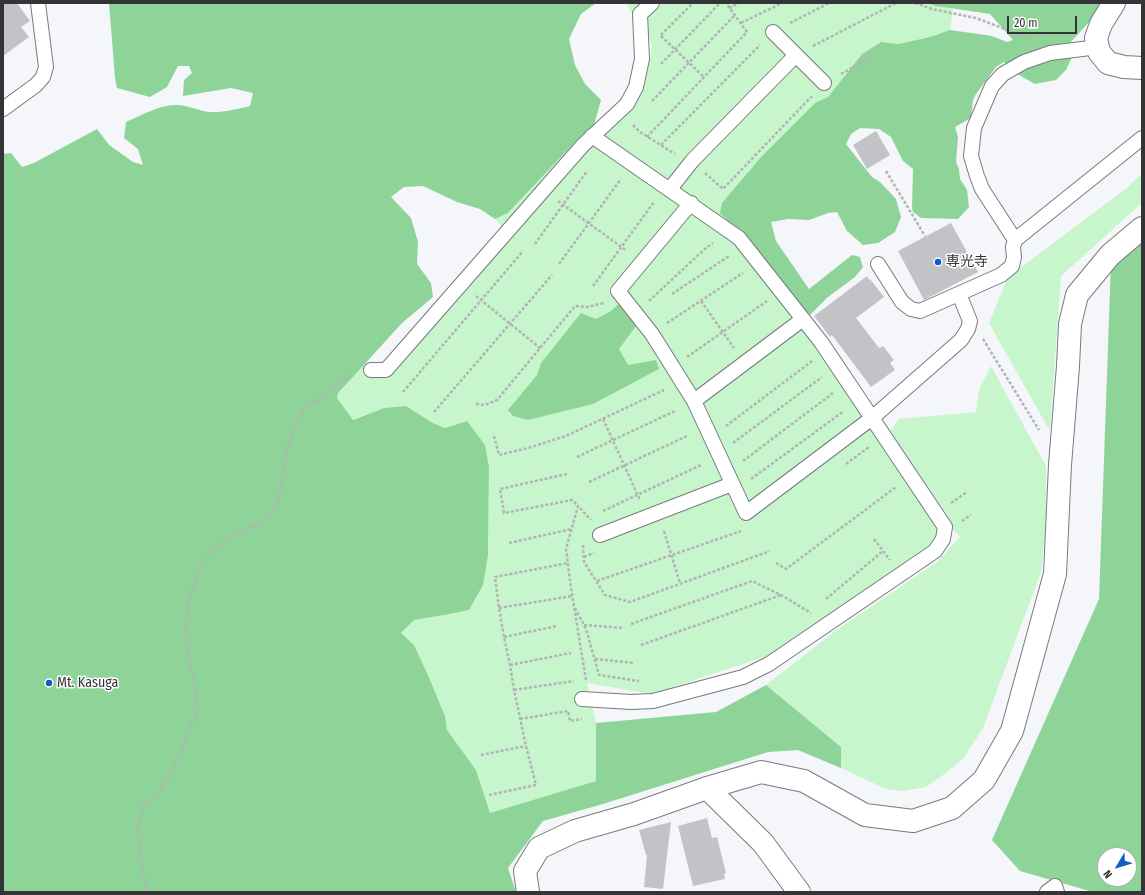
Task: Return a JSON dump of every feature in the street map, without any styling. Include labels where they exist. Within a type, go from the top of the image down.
[{"type":"street","points":[[1114,3],[1101,24],[1096,38],[1099,52],[1108,63],[1124,67],[1142,68]]},
{"type":"street","points":[[528,892],[525,871],[539,848],[575,831],[634,814],[707,788],[761,772],[804,781],[865,815],[913,821],[952,808],[984,780],[1012,730],[1055,574],[1060,465],[1070,324],[1077,295],[1110,255],[1142,228]]},
{"type":"street","points":[[707,788],[764,843],[799,892]]},
{"type":"lane","points":[[3,108],[36,85],[43,78],[46,67],[38,3]]},
{"type":"lane","points":[[371,370],[386,370],[583,144],[627,104],[636,87],[642,55],[640,14],[652,3]]},
{"type":"lane","points":[[773,32],[824,84]]},
{"type":"lane","points":[[1015,240],[982,189],[976,176],[971,156],[974,128],[992,86],[1003,74],[1024,62],[1050,53],[1098,47]]},
{"type":"lane","points":[[670,189],[691,162],[796,55]]},
{"type":"lane","points":[[586,699],[631,702],[653,701],[743,677],[769,664],[935,551],[943,538],[944,527],[826,350],[739,238],[691,203],[592,136]]},
{"type":"lane","points":[[878,264],[902,302],[911,309],[920,311],[1001,276],[1012,266],[1015,240],[1142,138]]},
{"type":"lane","points":[[691,203],[618,291],[652,334],[694,401],[746,513],[872,418],[961,340],[968,329],[970,321],[959,294]]},
{"type":"lane","points":[[694,401],[803,319]]},
{"type":"lane","points":[[600,535],[732,484]]},
{"type":"lane","points":[[1047,892],[1055,886],[1057,892]]},
{"type":"path","points":[[642,55],[693,3]]},
{"type":"path","points":[[660,66],[720,3]]},
{"type":"path","points":[[647,136],[747,32],[726,3]]},
{"type":"path","points":[[729,8],[739,3]]},
{"type":"path","points":[[741,23],[782,3]]},
{"type":"path","points":[[661,145],[773,32],[829,3]]},
{"type":"path","points":[[796,55],[896,3]]},
{"type":"path","points":[[915,3],[932,9],[976,18],[1065,52]]},
{"type":"path","points":[[651,101],[735,15]]},
{"type":"path","points":[[660,36],[704,77]]},
{"type":"path","points":[[619,111],[640,132],[691,162],[723,189],[824,84],[873,56]]},
{"type":"path","points":[[535,244],[588,170]]},
{"type":"path","points":[[886,171],[925,236]]},
{"type":"path","points":[[559,264],[621,179]]},
{"type":"path","points":[[544,190],[642,262]]},
{"type":"path","points":[[593,286],[655,200]]},
{"type":"path","points":[[636,314],[707,246]]},
{"type":"path","points":[[672,294],[735,251]]},
{"type":"path","points":[[403,392],[523,252]]},
{"type":"path","points":[[652,334],[749,269]]},
{"type":"path","points":[[434,412],[552,275]]},
{"type":"path","points":[[461,285],[540,348]]},
{"type":"path","points":[[476,404],[485,405],[497,400],[575,306],[587,307],[603,303],[618,291]]},
{"type":"path","points":[[685,359],[771,298]]},
{"type":"path","points":[[701,301],[744,363]]},
{"type":"path","points":[[723,428],[826,350]]},
{"type":"path","points":[[992,352],[1040,431]]},
{"type":"path","points":[[732,445],[837,366]]},
{"type":"path","points":[[146,892],[137,828],[144,805],[159,794],[174,768],[198,709],[195,684],[187,652],[186,619],[190,595],[203,563],[206,558],[227,538],[266,520],[277,507],[287,450],[292,432],[304,409],[309,403],[318,400],[355,369],[371,370]]},
{"type":"path","points":[[740,464],[848,382]]},
{"type":"path","points":[[494,436],[499,455],[528,448],[566,436],[664,390]]},
{"type":"path","points":[[749,481],[860,400]]},
{"type":"path","points":[[577,457],[675,411]]},
{"type":"path","points":[[603,419],[653,515],[671,556],[680,583]]},
{"type":"path","points":[[589,482],[687,436]]},
{"type":"path","points":[[603,511],[701,465]]},
{"type":"path","points":[[567,474],[500,489],[504,512],[572,500],[589,516],[600,535],[583,540],[584,562],[605,595],[630,602],[770,551]]},
{"type":"path","points":[[776,563],[786,569],[910,476]]},
{"type":"path","points":[[578,506],[566,549],[586,699]]},
{"type":"path","points":[[597,581],[752,528],[746,513]]},
{"type":"path","points":[[509,542],[572,529]]},
{"type":"path","points":[[874,539],[901,574]]},
{"type":"path","points":[[826,599],[883,551]]},
{"type":"path","points":[[489,796],[536,785],[514,690],[499,608],[496,577],[568,563]]},
{"type":"path","points":[[631,624],[752,581],[781,595],[829,623]]},
{"type":"path","points":[[640,645],[781,595]]},
{"type":"path","points":[[499,608],[572,596]]},
{"type":"path","points":[[574,606],[584,624],[599,675],[642,682]]},
{"type":"path","points":[[584,624],[624,628]]},
{"type":"path","points":[[504,637],[556,626]]},
{"type":"path","points":[[510,665],[571,653]]},
{"type":"path","points":[[595,659],[634,663]]},
{"type":"path","points":[[514,690],[575,681],[586,699]]},
{"type":"path","points":[[520,718],[568,711],[570,721],[583,719]]},
{"type":"path","points":[[481,755],[526,746]]},
{"type":"green space","points":[[109,3],[596,3],[581,14],[569,39],[575,65],[585,84],[601,100],[594,125],[575,142],[508,213],[495,219],[480,209],[457,202],[423,186],[404,187],[391,197],[411,218],[418,242],[417,264],[431,283],[433,297],[402,323],[338,393],[337,398],[353,420],[384,408],[406,406],[433,423],[445,428],[467,421],[485,445],[489,467],[488,555],[483,585],[469,610],[414,620],[401,633],[414,645],[445,716],[447,730],[476,770],[490,813],[596,781],[596,723],[716,712],[766,685],[841,747],[841,768],[798,750],[768,752],[603,804],[543,821],[508,868],[516,892],[3,892],[3,154],[11,153],[22,167],[34,163],[97,129],[109,145],[133,162],[143,165],[138,149],[124,138],[126,122],[151,111],[170,105],[185,106],[210,112],[250,106],[253,93],[231,88],[183,96],[184,80],[192,73],[189,66],[178,66],[167,87],[150,97],[117,88]]},
{"type":"green space","points":[[626,3],[927,3],[953,9],[950,30],[930,37],[898,44],[881,42],[862,54],[828,97],[815,103],[748,172],[732,225],[742,230],[809,316],[891,431],[899,419],[976,412],[979,389],[991,366],[1046,466],[1046,527],[1041,572],[983,728],[963,759],[926,787],[903,791],[886,789],[841,768],[841,747],[766,685],[834,632],[937,562],[960,537],[952,528],[776,653],[652,694],[587,683],[596,723],[596,781],[490,814],[476,770],[447,730],[445,716],[414,645],[401,633],[414,620],[444,615],[488,555],[489,467],[467,421],[445,428],[433,423],[406,406],[384,408],[352,420],[337,398],[338,393],[366,363],[382,364],[510,236],[495,219],[508,213],[575,142],[586,151],[639,88],[649,66],[652,47],[646,22],[637,22]]},
{"type":"green space","points":[[927,3],[1101,3],[1104,6],[1069,44],[1072,57],[1066,70],[1056,80],[1035,84],[1019,75],[1004,62],[996,67],[976,94],[973,100],[971,118],[955,127],[958,137],[956,162],[959,169],[960,179],[967,190],[969,207],[958,219],[921,218],[913,212],[913,169],[903,161],[891,137],[879,129],[860,128],[851,134],[846,144],[872,177],[880,182],[896,199],[901,217],[895,232],[878,243],[863,245],[847,231],[837,212],[828,213],[809,220],[788,219],[771,222],[776,241],[809,289],[852,255],[860,257],[863,267],[855,277],[828,297],[808,317],[742,243],[742,230],[732,225],[720,213],[722,203],[761,157],[815,103],[828,97],[862,54],[881,42],[898,44],[930,37],[950,30],[992,36],[1007,42],[1013,40],[990,14],[936,6]]},
{"type":"green space","points":[[1142,173],[1142,203],[1061,276],[1050,429],[989,323],[1008,277],[1128,187]]},
{"type":"green space","points":[[1142,240],[1142,892],[1093,892],[1020,871],[992,840],[1099,599],[1111,262]]},
{"type":"green space","points":[[621,302],[632,314],[636,326],[619,349],[628,365],[656,360],[659,369],[593,404],[528,420],[513,416],[508,410],[537,375],[541,363],[581,313],[596,319],[611,311]]},
{"type":"building","points":[[3,3],[17,3],[30,21],[21,27],[29,37],[3,56]]},
{"type":"building","points":[[876,131],[890,155],[867,169],[853,145]]},
{"type":"building","name":"専光寺","points":[[951,223],[978,272],[924,300],[898,251]]},
{"type":"building","points":[[867,276],[884,297],[856,318],[879,348],[883,346],[894,360],[890,363],[895,370],[871,387],[832,335],[830,337],[814,316]]},
{"type":"building","points":[[707,818],[712,838],[717,837],[726,873],[724,874],[725,879],[693,886],[678,826]]},
{"type":"building","points":[[671,822],[663,889],[644,887],[647,855],[639,830]]},
{"type":"place","name":"専光寺","points":[[938,262]]},
{"type":"place","name":"Mt. Kasuga","points":[[49,683]]}]
